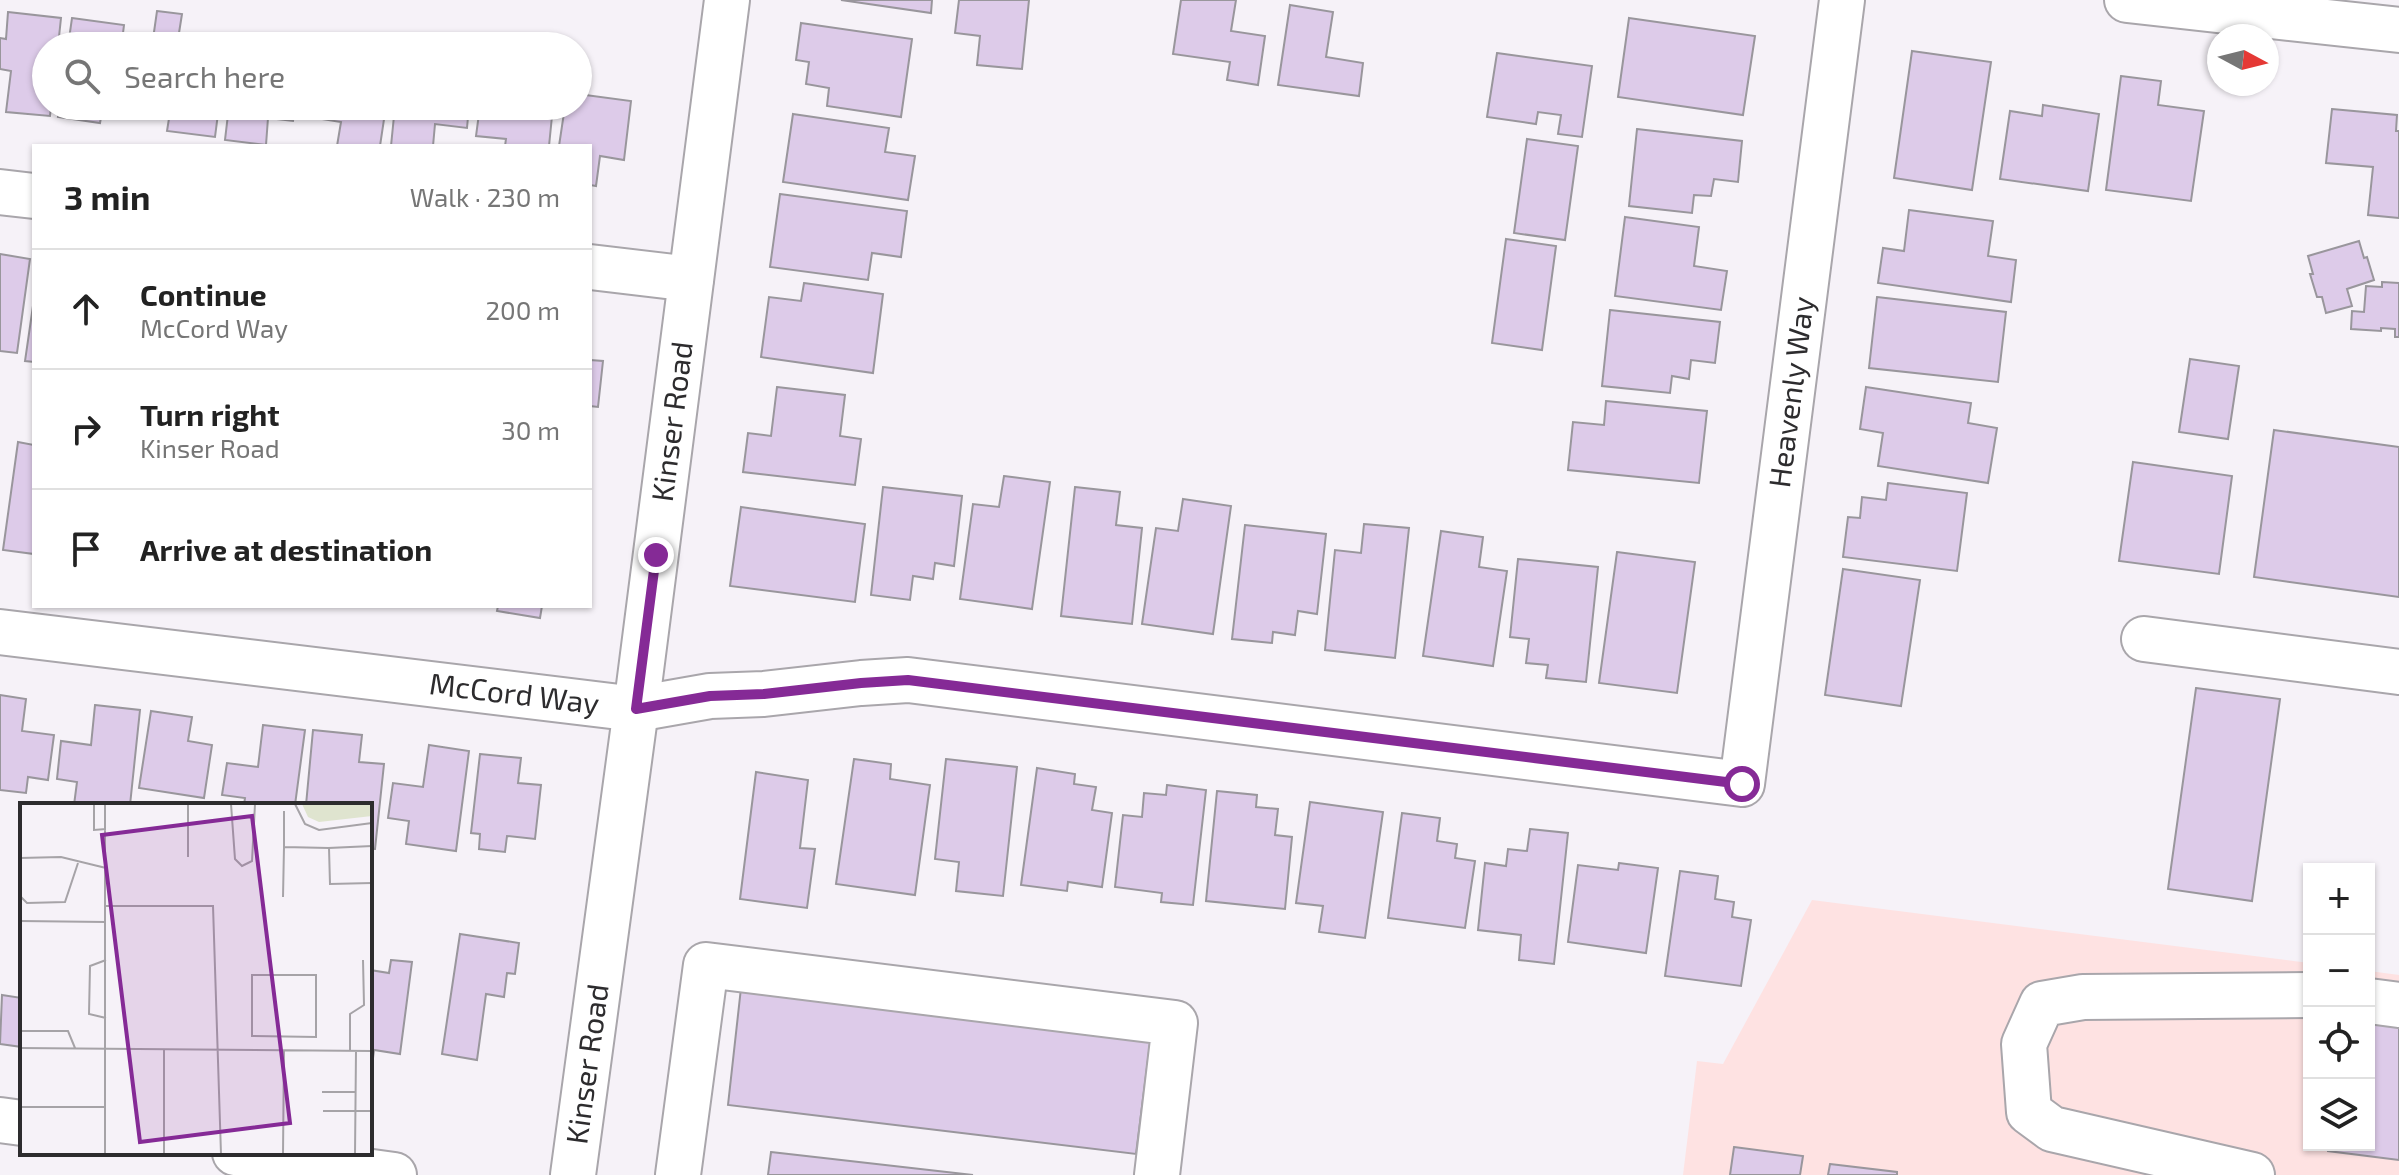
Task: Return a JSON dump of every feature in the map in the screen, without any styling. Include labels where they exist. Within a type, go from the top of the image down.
[{"type":"street","name":"Kinser Road","points":[[573,1175],[727,0]]},
{"type":"street","name":"Heavenly Way","points":[[1742,784],[1842,0]]},
{"type":"street","points":[[2133,0],[2399,30]]},
{"type":"street","points":[[0,192],[32,196]]},
{"type":"street","points":[[592,267],[691,279]]},
{"type":"street","name":"McCord Way","points":[[0,632],[636,709],[710,696],[908,680],[1742,784]]},
{"type":"street","points":[[2144,639],[2399,672]]},
{"type":"street","points":[[678,1175],[706,965],[1175,1023],[1157,1175]]},
{"type":"street","points":[[2252,1175],[2052,1129],[2029,1112],[2024,1044],[2042,1004],[2083,997],[2303,995]]},
{"type":"street","points":[[2375,1002],[2399,1005]]},
{"type":"street","points":[[0,1120],[20,1123]]},
{"type":"street","points":[[249,1155],[394,1175]]},
{"type":"shaded area","points":[[1812,900],[2303,962],[2303,1151],[2375,1151],[2375,972],[2399,975],[2399,1175],[1683,1175],[1697,1061],[1723,1064]]},
{"type":"building","points":[[841,0],[932,0],[931,13]]},
{"type":"building","points":[[959,0],[1029,0],[1022,69],[977,65],[980,36],[955,33]]},
{"type":"building","points":[[1181,0],[1236,0],[1231,31],[1265,36],[1258,85],[1227,80],[1230,62],[1173,54]]},
{"type":"building","points":[[1290,5],[1333,12],[1326,57],[1363,63],[1359,96],[1278,85]]},
{"type":"building","points":[[157,11],[182,14],[179,32],[154,32]]},
{"type":"building","points":[[8,12],[61,18],[60,32],[32,32],[32,114],[6,112],[11,71],[0,69],[0,38],[6,39]]},
{"type":"building","points":[[72,18],[124,25],[123,32],[70,32]]},
{"type":"building","points":[[1629,18],[1755,36],[1743,115],[1618,97]]},
{"type":"building","points":[[801,23],[912,39],[901,117],[827,106],[829,88],[806,84],[809,62],[796,60]]},
{"type":"building","points":[[1912,51],[1991,62],[1972,190],[1894,178]]},
{"type":"building","points":[[1497,53],[1592,66],[1582,137],[1558,134],[1561,115],[1538,112],[1536,124],[1487,117]]},
{"type":"building","points":[[2121,76],[2161,81],[2158,105],[2204,111],[2191,201],[2106,190]]},
{"type":"building","points":[[592,96],[631,101],[624,160],[600,156],[596,186],[592,185],[592,144],[559,144],[563,120],[592,120]]},
{"type":"building","points":[[2043,105],[2099,114],[2088,191],[2000,179],[2010,111],[2042,116]]},
{"type":"building","points":[[2332,109],[2397,115],[2399,218],[2368,215],[2373,167],[2326,163]]},
{"type":"building","points":[[793,114],[889,128],[885,152],[915,156],[908,200],[783,182]]},
{"type":"building","points":[[169,120],[217,120],[215,137],[167,131]]},
{"type":"building","points":[[227,120],[268,120],[266,144],[225,140]]},
{"type":"building","points":[[328,120],[384,120],[380,144],[337,144],[341,122]]},
{"type":"building","points":[[394,120],[468,120],[467,128],[435,124],[433,144],[391,144]]},
{"type":"building","points":[[478,120],[552,120],[549,144],[505,144],[506,139],[476,136]]},
{"type":"building","points":[[1637,129],[1742,141],[1738,182],[1714,179],[1711,196],[1694,195],[1692,213],[1629,206]]},
{"type":"building","points":[[1527,139],[1578,146],[1565,240],[1514,233]]},
{"type":"building","points":[[780,194],[907,211],[901,257],[872,253],[868,280],[770,267]]},
{"type":"building","points":[[1909,210],[1993,221],[1988,256],[2016,260],[2011,302],[1878,283],[1883,248],[1904,251]]},
{"type":"building","points":[[1625,217],[1699,227],[1694,266],[1727,271],[1721,310],[1615,296]]},
{"type":"building","points":[[1506,239],[1556,246],[1542,350],[1492,343]]},
{"type":"building","points":[[2359,241],[2374,280],[2347,289],[2352,306],[2326,313],[2322,297],[2317,297],[2308,256]]},
{"type":"building","points":[[0,254],[30,259],[17,353],[0,351]]},
{"type":"building","points":[[2382,282],[2399,283],[2399,337],[2395,337],[2395,329],[2351,329],[2352,311],[2364,312],[2366,286],[2382,287]]},
{"type":"building","points":[[804,283],[883,294],[873,373],[761,357],[769,297],[801,301]]},
{"type":"building","points":[[1877,297],[2006,312],[1998,382],[1869,368]]},
{"type":"building","points":[[1610,310],[1720,322],[1715,363],[1691,360],[1689,379],[1672,376],[1670,393],[1602,386]]},
{"type":"building","points":[[32,313],[32,362],[25,361]]},
{"type":"building","points":[[2190,359],[2239,366],[2228,439],[2179,432]]},
{"type":"building","points":[[592,360],[603,361],[598,407],[592,406]]},
{"type":"building","points":[[777,387],[845,395],[840,436],[861,439],[855,485],[743,472],[748,433],[771,436]]},
{"type":"building","points":[[1866,387],[1971,403],[1968,423],[1997,428],[1988,483],[1878,466],[1883,433],[1860,429]]},
{"type":"building","points":[[1606,401],[1707,411],[1699,483],[1568,470],[1573,422],[1604,425]]},
{"type":"building","points":[[2274,430],[2399,447],[2399,597],[2254,577]]},
{"type":"building","points":[[18,442],[32,445],[32,554],[3,550]]},
{"type":"building","points":[[2133,462],[2232,476],[2219,574],[2119,561]]},
{"type":"building","points":[[1004,476],[1050,482],[1032,609],[960,599],[973,504],[999,507]]},
{"type":"building","points":[[1888,483],[1967,493],[1957,571],[1843,557],[1848,517],[1860,518],[1862,497],[1886,500]]},
{"type":"building","points":[[883,487],[962,496],[954,566],[935,563],[933,579],[913,576],[910,600],[871,595]]},
{"type":"building","points":[[1075,487],[1120,492],[1116,525],[1142,528],[1132,624],[1061,616]]},
{"type":"building","points":[[1183,499],[1231,506],[1213,634],[1142,624],[1156,528],[1178,531]]},
{"type":"building","points":[[741,507],[865,524],[855,602],[730,586]]},
{"type":"building","points":[[1364,524],[1409,528],[1395,658],[1325,650],[1335,550],[1361,553]]},
{"type":"building","points":[[1245,525],[1326,534],[1317,614],[1298,611],[1295,635],[1273,632],[1272,643],[1232,639]]},
{"type":"building","points":[[1441,531],[1483,537],[1479,567],[1507,571],[1493,666],[1423,656]]},
{"type":"building","points":[[1617,552],[1695,562],[1677,693],[1599,683]]},
{"type":"building","points":[[1518,559],[1598,567],[1586,682],[1546,678],[1548,665],[1526,663],[1529,639],[1510,637]]},
{"type":"building","points":[[1843,569],[1920,580],[1901,706],[1825,695]]},
{"type":"building","points":[[498,608],[542,608],[540,618],[497,611]]},
{"type":"building","points":[[2196,688],[2280,699],[2252,901],[2168,889]]},
{"type":"building","points":[[0,695],[26,699],[22,731],[54,735],[48,780],[28,777],[26,793],[0,790]]},
{"type":"building","points":[[95,705],[140,710],[130,803],[74,803],[77,782],[57,779],[61,741],[91,745]]},
{"type":"building","points":[[151,711],[192,717],[188,741],[212,745],[204,798],[139,788]]},
{"type":"building","points":[[263,725],[305,730],[295,803],[244,803],[245,798],[222,795],[227,763],[258,767]]},
{"type":"building","points":[[313,730],[362,735],[359,762],[384,764],[375,849],[372,849],[372,803],[306,803]]},
{"type":"building","points":[[429,745],[469,751],[456,851],[406,844],[409,821],[388,818],[393,783],[423,787]]},
{"type":"building","points":[[480,754],[521,758],[518,783],[541,785],[535,839],[507,836],[505,852],[479,849],[480,834],[471,833]]},
{"type":"building","points":[[854,759],[891,764],[890,779],[930,785],[915,895],[836,884]]},
{"type":"building","points":[[946,759],[1017,767],[1003,896],[956,891],[959,862],[935,859]]},
{"type":"building","points":[[1037,768],[1075,774],[1074,784],[1096,787],[1092,810],[1112,813],[1102,887],[1068,882],[1067,891],[1021,885]]},
{"type":"building","points":[[756,772],[808,780],[800,848],[815,849],[807,908],[740,899]]},
{"type":"building","points":[[1167,785],[1206,790],[1193,905],[1161,902],[1162,893],[1115,887],[1123,815],[1142,817],[1144,793],[1166,795]]},
{"type":"building","points":[[1217,791],[1257,795],[1256,807],[1278,809],[1275,835],[1292,837],[1285,909],[1206,901]]},
{"type":"building","points":[[1310,802],[1383,812],[1365,938],[1319,932],[1323,906],[1296,903]]},
{"type":"building","points":[[1402,813],[1440,818],[1437,841],[1457,844],[1455,858],[1475,861],[1465,928],[1388,918]]},
{"type":"building","points":[[1530,829],[1568,833],[1554,964],[1519,960],[1521,935],[1478,930],[1485,863],[1506,866],[1508,849],[1527,851]]},
{"type":"building","points":[[1619,863],[1658,868],[1646,953],[1568,942],[1578,865],[1618,870]]},
{"type":"building","points":[[1680,871],[1718,876],[1715,899],[1734,902],[1732,917],[1751,920],[1741,986],[1665,976]]},
{"type":"building","points":[[460,934],[519,943],[515,974],[507,973],[504,997],[486,994],[477,1060],[442,1054]]},
{"type":"building","points":[[391,960],[412,962],[400,1054],[374,1050],[372,1066],[372,970],[389,973]]},
{"type":"building","points":[[742,979],[1152,1028],[1136,1154],[728,1105]]},
{"type":"building","points":[[2,995],[20,998],[20,1047],[0,1044]]},
{"type":"building","points":[[2375,1014],[2399,1017],[2399,1160],[2328,1151],[2375,1151]]},
{"type":"building","points":[[1734,1147],[1803,1156],[1800,1175],[1730,1175]]},
{"type":"building","points":[[771,1152],[973,1175],[768,1175]]},
{"type":"building","points":[[1830,1164],[1897,1172],[1897,1175],[1828,1175]]},
{"type":"route","points":[[656,555],[636,709],[710,696],[908,680],[1742,784]]}]
